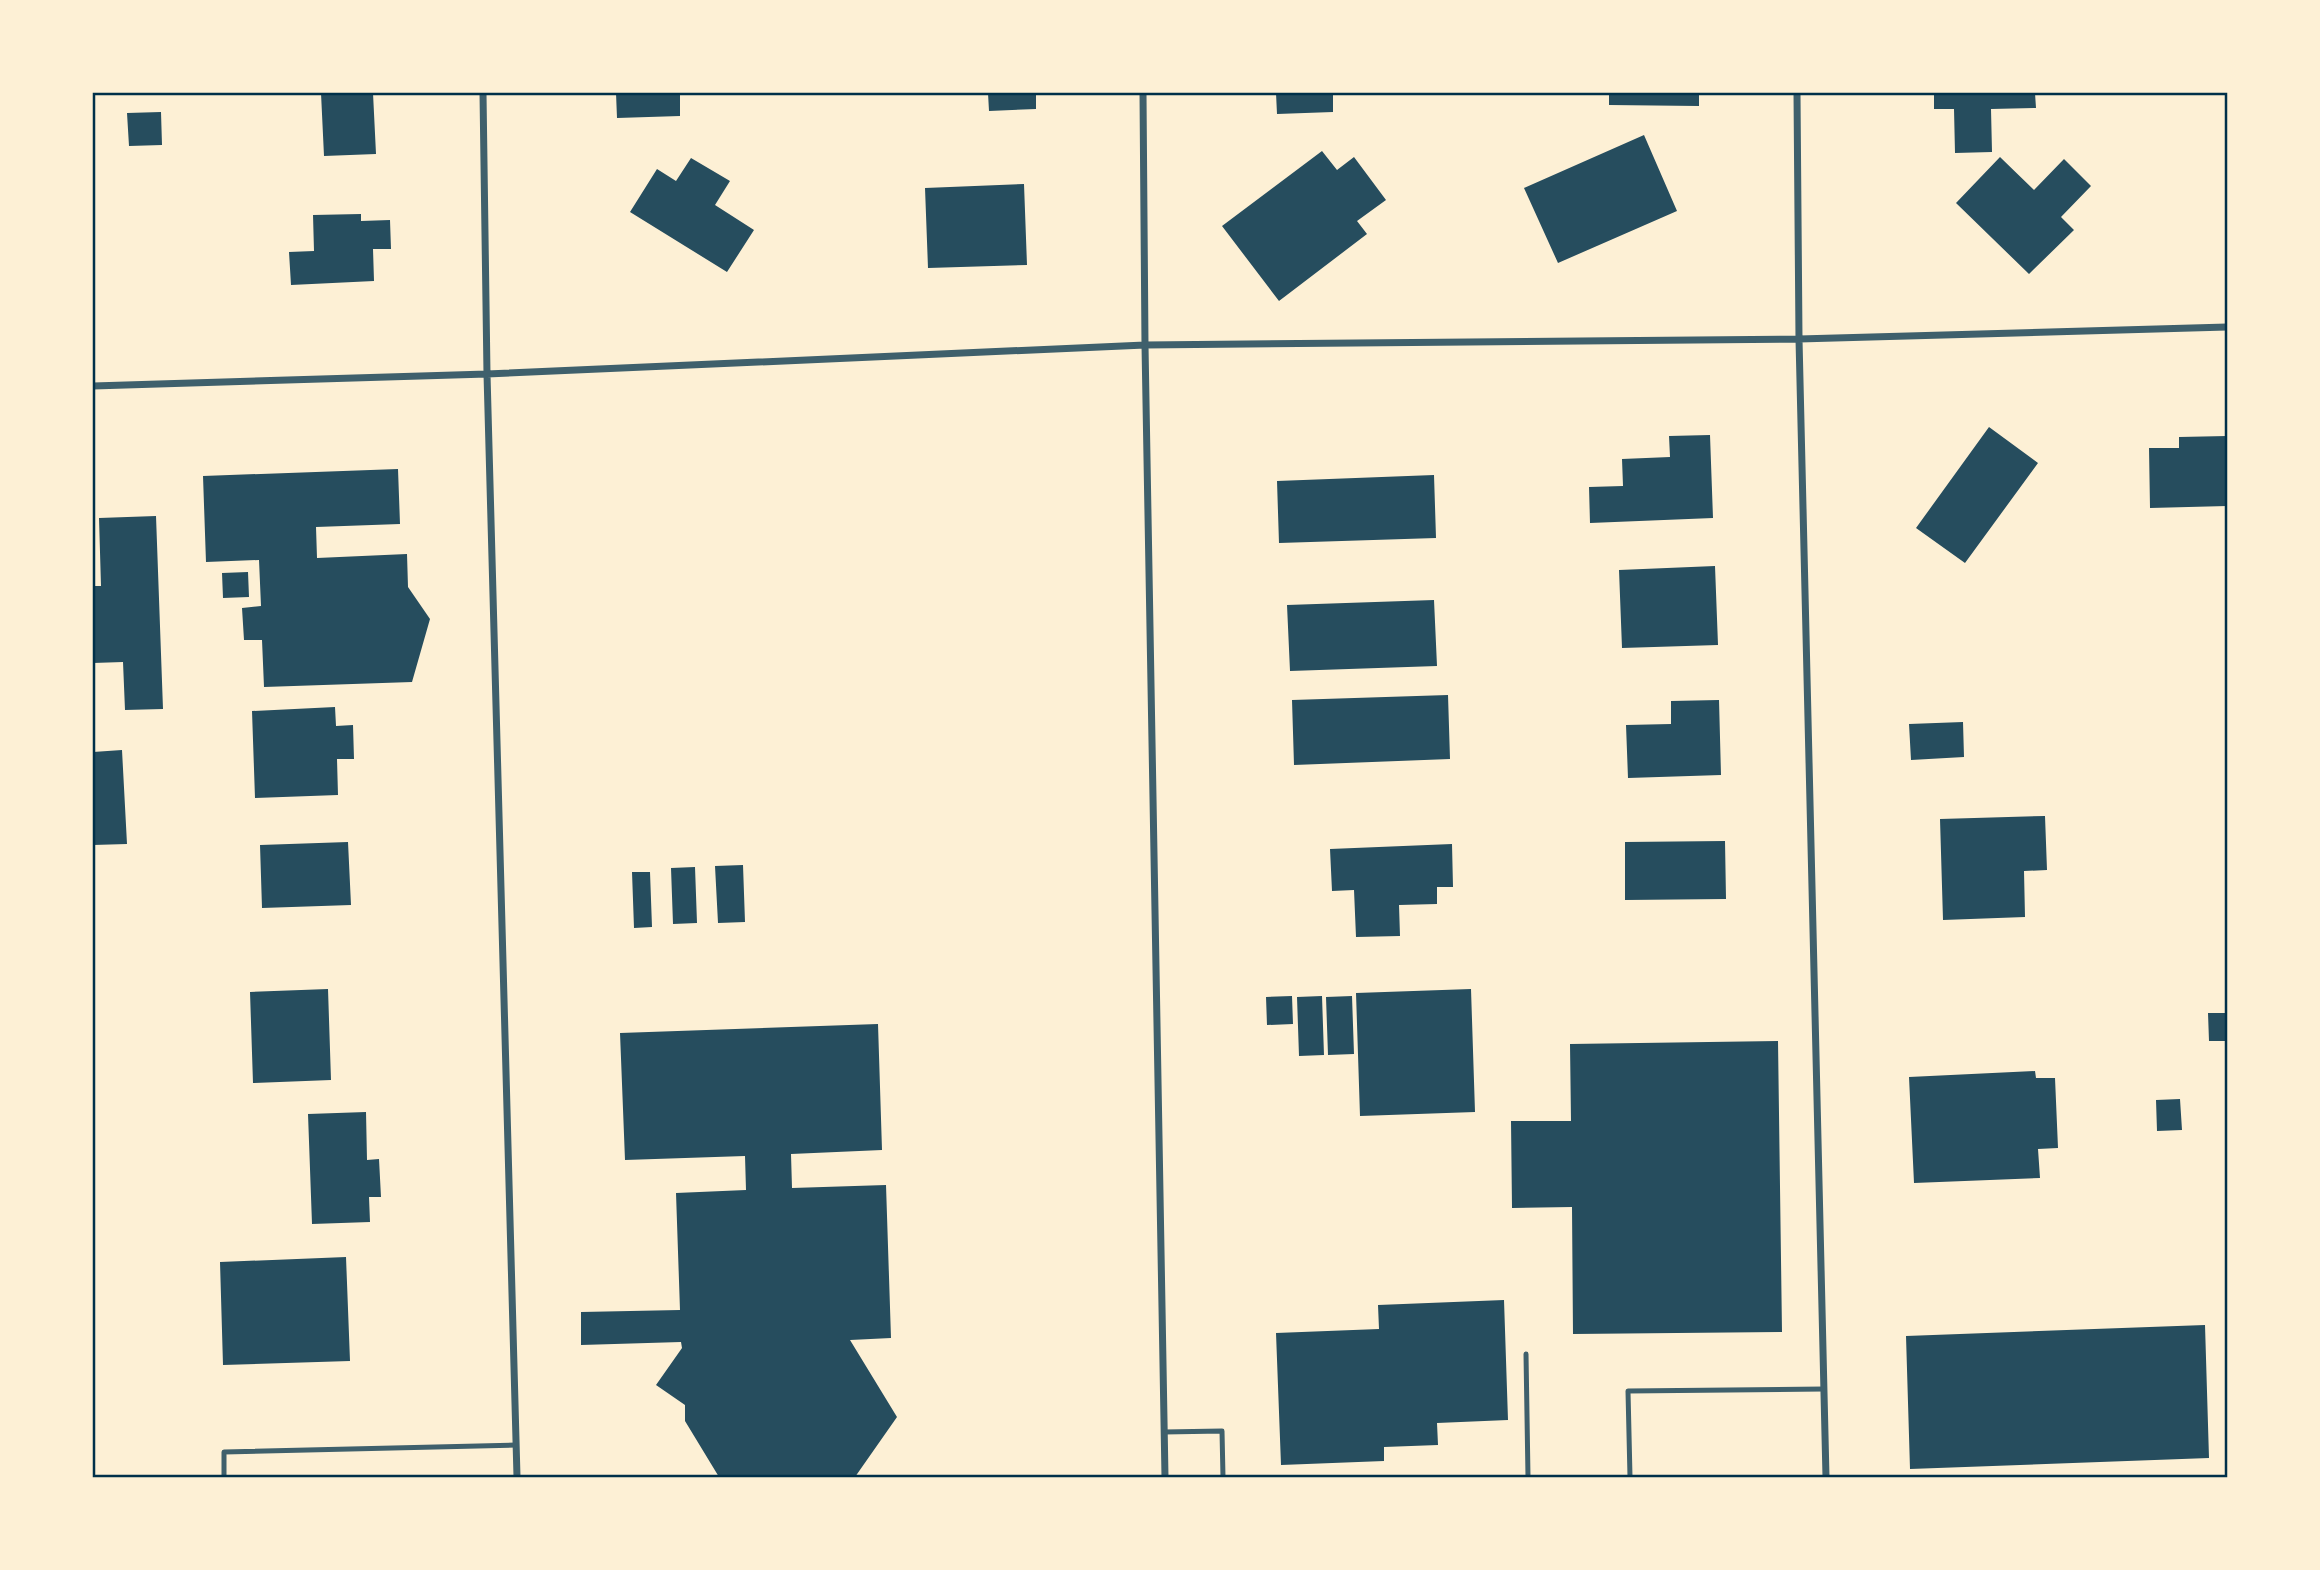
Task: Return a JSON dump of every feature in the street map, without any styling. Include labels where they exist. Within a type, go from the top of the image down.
[{"type":"street","points":[[483,93],[486,374],[517,1477]]},
{"type":"street","points":[[1143,93],[1165,1477]]},
{"type":"street","points":[[1797,93],[1799,339],[1826,1477]]},
{"type":"street","points":[[93,386],[486,374],[1145,345],[1799,339],[2227,327]]},
{"type":"lane","points":[[1526,1353],[1528,1477]]},
{"type":"lane","points":[[1630,1477],[1628,1391],[1824,1389]]},
{"type":"lane","points":[[1164,1432],[1222,1431],[1223,1477]]},
{"type":"lane","points":[[224,1477],[224,1452],[516,1445]]},
{"type":"building","points":[[321,93],[373,93],[376,154],[324,156]]},
{"type":"building","points":[[616,93],[680,93],[680,116],[617,118]]},
{"type":"building","points":[[988,93],[1036,93],[1036,109],[989,111]]},
{"type":"building","points":[[1276,93],[1333,93],[1333,112],[1277,114]]},
{"type":"building","points":[[1609,93],[1699,93],[1699,106],[1609,105]]},
{"type":"building","points":[[1934,93],[2035,93],[2036,108],[1991,109],[1992,152],[1955,153],[1954,109],[1934,109]]},
{"type":"building","points":[[161,112],[162,145],[129,146],[127,113]]},
{"type":"building","points":[[1644,135],[1677,211],[1558,263],[1524,188]]},
{"type":"building","points":[[1322,151],[1337,170],[1354,157],[1386,200],[1357,221],[1367,234],[1279,301],[1222,226]]},
{"type":"building","points":[[2000,157],[2034,190],[2064,159],[2091,186],[2061,217],[2074,230],[2029,274],[1956,203]]},
{"type":"building","points":[[691,158],[730,181],[715,205],[754,230],[727,272],[630,212],[657,169],[676,181]]},
{"type":"building","points":[[1024,184],[1027,265],[928,268],[925,188]]},
{"type":"building","points":[[361,214],[361,221],[390,220],[391,249],[373,249],[374,281],[291,285],[289,252],[314,251],[313,215]]},
{"type":"building","points":[[1989,427],[2038,463],[1965,563],[1916,528]]},
{"type":"building","points":[[1710,435],[1713,518],[1590,523],[1589,487],[1623,486],[1622,459],[1670,457],[1669,436]]},
{"type":"building","points":[[2227,436],[2227,506],[2150,508],[2149,448],[2179,448],[2179,437]]},
{"type":"building","points":[[398,469],[400,524],[316,527],[317,558],[407,554],[408,587],[430,619],[412,682],[264,687],[262,640],[244,640],[242,608],[261,606],[259,560],[206,562],[203,476]]},
{"type":"building","points":[[1434,475],[1436,538],[1279,543],[1277,481]]},
{"type":"building","points":[[156,516],[163,709],[125,710],[123,662],[93,663],[93,586],[101,586],[99,518]]},
{"type":"building","points":[[1715,566],[1718,645],[1622,648],[1619,570]]},
{"type":"building","points":[[248,572],[249,597],[223,598],[222,573]]},
{"type":"building","points":[[1434,600],[1437,666],[1290,671],[1287,605]]},
{"type":"building","points":[[1448,695],[1450,759],[1294,765],[1292,700]]},
{"type":"building","points":[[1719,700],[1721,775],[1628,778],[1626,725],[1671,724],[1671,701]]},
{"type":"building","points":[[335,707],[336,726],[353,725],[354,759],[337,759],[338,795],[255,798],[252,711]]},
{"type":"building","points":[[1963,722],[1964,757],[1911,760],[1909,724]]},
{"type":"building","points":[[122,750],[127,844],[93,845],[93,752]]},
{"type":"building","points":[[2045,816],[2047,870],[2024,871],[2025,917],[1943,920],[1940,819]]},
{"type":"building","points":[[1725,841],[1726,899],[1625,900],[1625,842]]},
{"type":"building","points":[[348,842],[351,905],[262,908],[260,845]]},
{"type":"building","points":[[1452,844],[1453,887],[1437,887],[1437,904],[1399,905],[1400,936],[1356,937],[1354,890],[1332,891],[1330,849]]},
{"type":"building","points":[[743,865],[745,922],[718,923],[715,866]]},
{"type":"building","points":[[695,867],[697,923],[673,924],[671,868]]},
{"type":"building","points":[[632,872],[650,872],[652,927],[634,928]]},
{"type":"building","points":[[328,989],[331,1080],[253,1083],[250,992]]},
{"type":"building","points":[[1471,989],[1475,1112],[1360,1116],[1356,993]]},
{"type":"building","points":[[1292,996],[1293,1024],[1267,1025],[1266,997]]},
{"type":"building","points":[[1322,996],[1324,1055],[1299,1056],[1297,997]]},
{"type":"building","points":[[1352,996],[1354,1054],[1328,1055],[1326,997]]},
{"type":"building","points":[[2208,1013],[2227,1013],[2227,1041],[2209,1041]]},
{"type":"building","points":[[878,1024],[882,1150],[791,1154],[792,1188],[886,1185],[891,1338],[850,1340],[897,1417],[855,1477],[719,1477],[685,1421],[685,1405],[656,1385],[682,1348],[681,1342],[581,1345],[581,1312],[680,1310],[676,1193],[746,1190],[745,1156],[625,1160],[620,1033]]},
{"type":"building","points":[[1778,1041],[1782,1332],[1573,1334],[1572,1207],[1512,1208],[1511,1121],[1571,1121],[1570,1044]]},
{"type":"building","points":[[2035,1071],[2036,1078],[2055,1078],[2058,1148],[2038,1149],[2040,1178],[1914,1183],[1909,1077]]},
{"type":"building","points":[[2180,1099],[2182,1130],[2157,1131],[2156,1100]]},
{"type":"building","points":[[366,1112],[367,1160],[379,1159],[381,1197],[369,1197],[370,1222],[312,1224],[308,1114]]},
{"type":"building","points":[[346,1257],[350,1361],[223,1365],[220,1262]]},
{"type":"building","points":[[1504,1300],[1508,1420],[1437,1423],[1438,1445],[1384,1447],[1384,1461],[1281,1465],[1276,1333],[1379,1329],[1378,1305]]},
{"type":"building","points":[[2205,1325],[2209,1458],[1910,1469],[1906,1336]]}]
